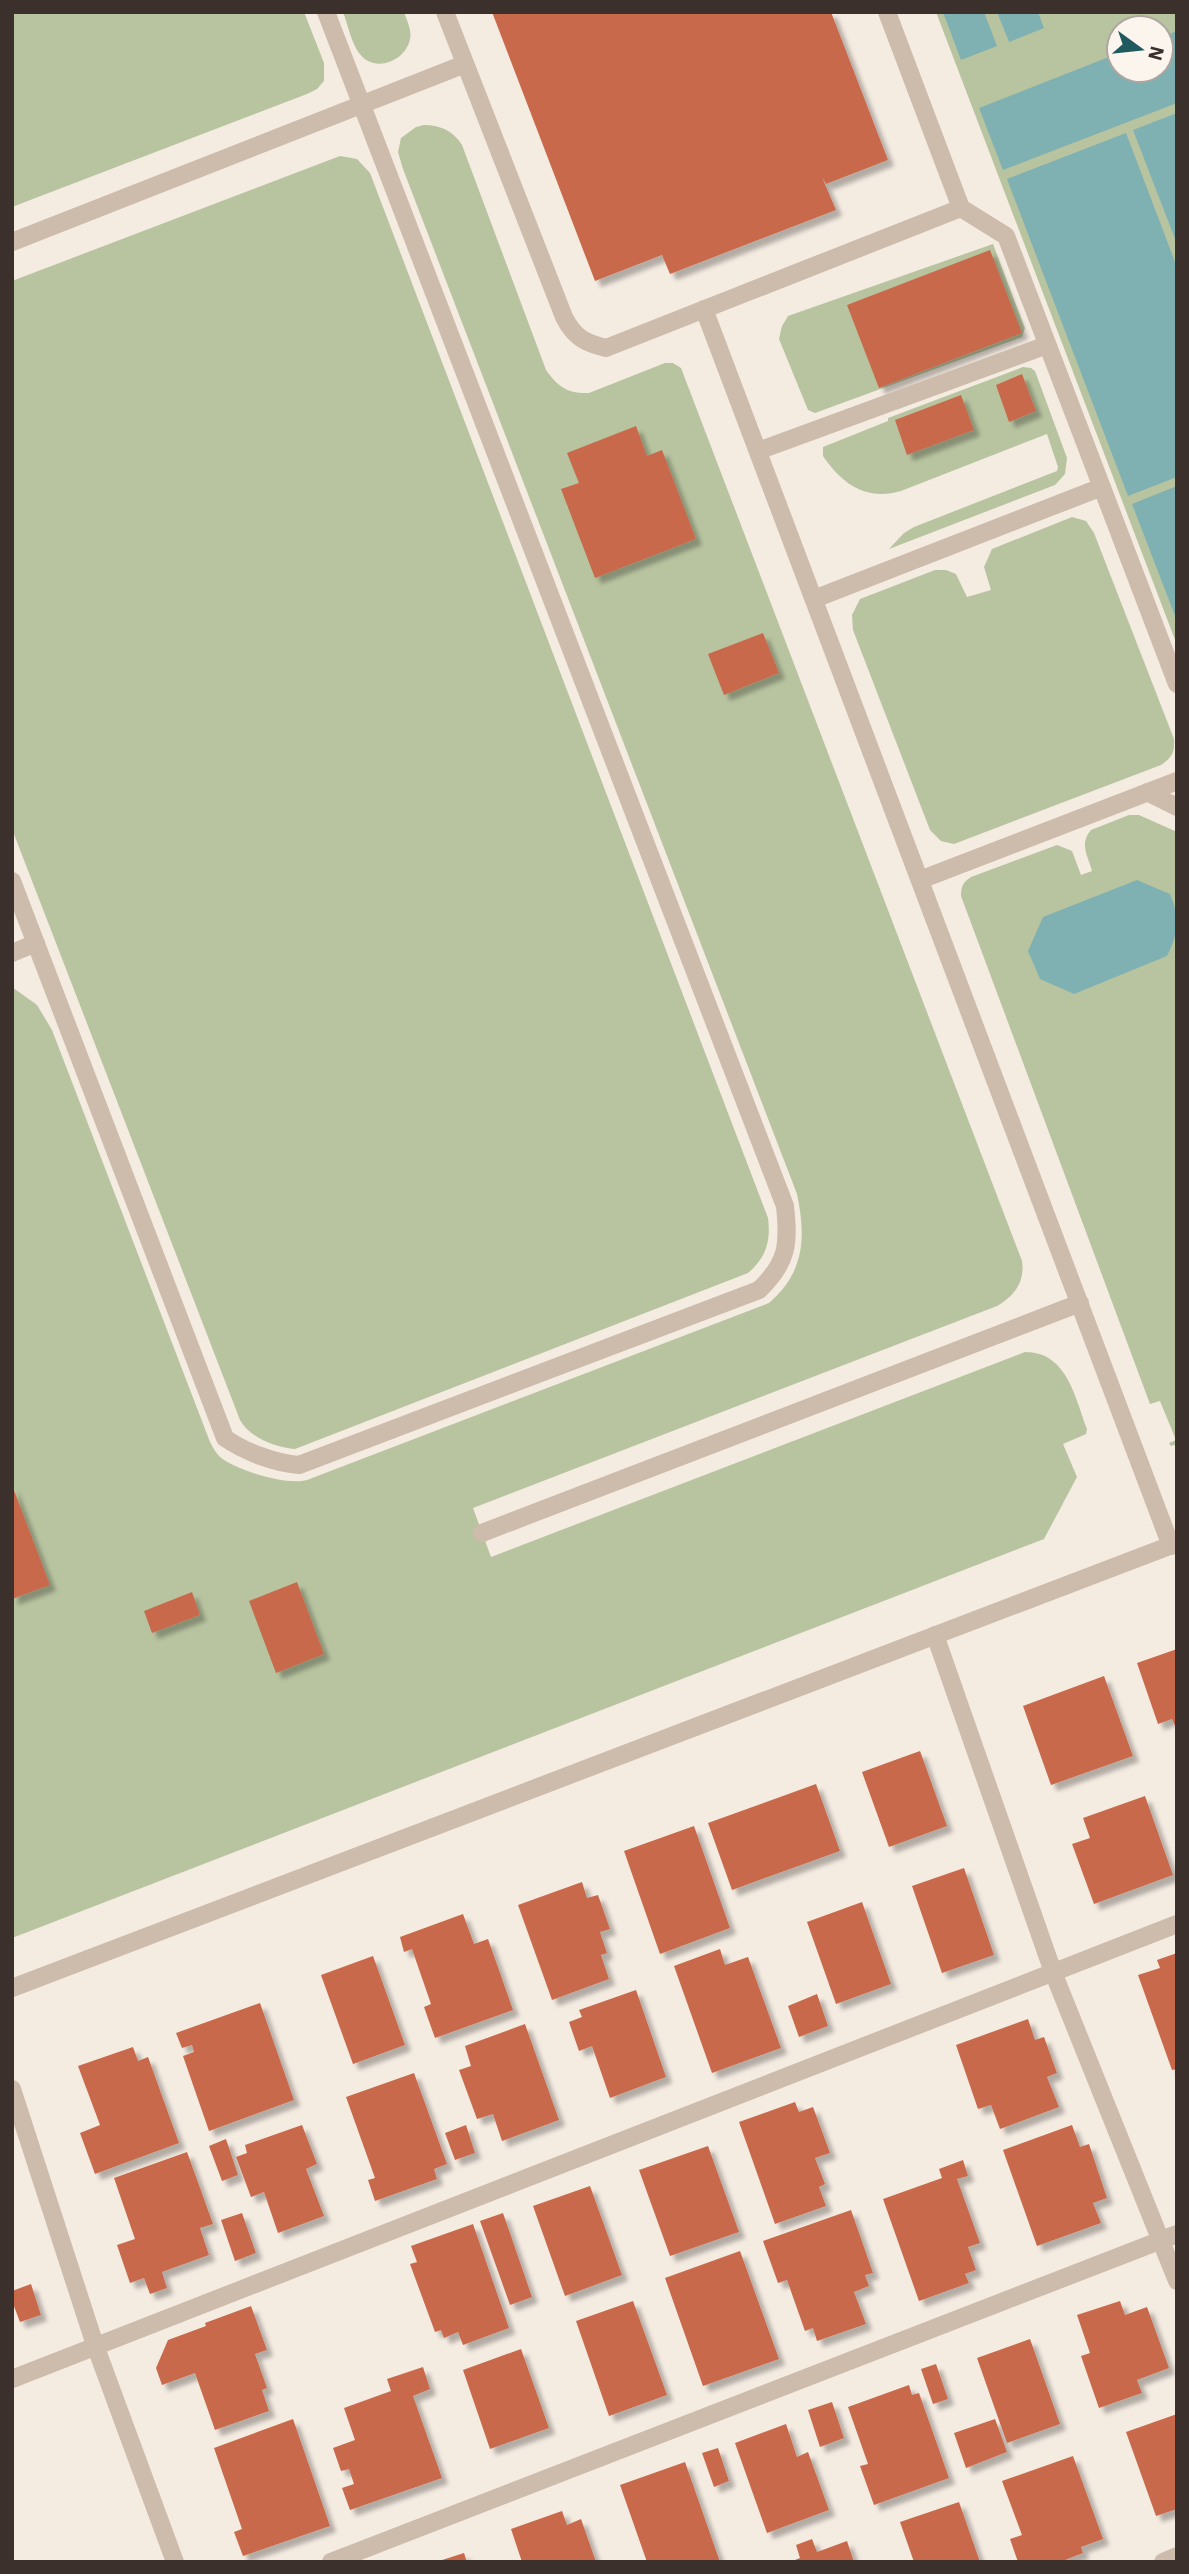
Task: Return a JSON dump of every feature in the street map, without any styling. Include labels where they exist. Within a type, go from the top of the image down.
[{"type":"street","points":[[12,881],[225,1438],[235,1445],[285,1464],[299,1465],[759,1290],[775,1274],[786,1253],[788,1233],[785,1206],[326,12]]},
{"type":"street","points":[[445,12],[571,332],[582,341],[606,348],[961,208]]},
{"type":"street","points":[[887,12],[961,208],[1006,236],[1177,684]]},
{"type":"street","points":[[12,242],[465,64]]},
{"type":"street","points":[[12,1988],[1174,1544],[1080,1303],[704,309]]},
{"type":"street","points":[[758,451],[1047,345]]},
{"type":"street","points":[[814,599],[1102,487]]},
{"type":"street","points":[[920,880],[1177,780]]},
{"type":"street","points":[[1147,792],[1177,807]]},
{"type":"street","points":[[12,953],[36,943]]},
{"type":"street","points":[[482,1532],[1080,1303]]},
{"type":"street","points":[[935,1635],[1053,1972],[1169,2237],[1177,2281]]},
{"type":"street","points":[[12,2379],[1177,1924]]},
{"type":"street","points":[[12,2089],[95,2345],[175,2562]]},
{"type":"street","points":[[331,2562],[1169,2237]]},
{"type":"street","points":[[1163,2562],[1177,2556]]},
{"type":"green space","points":[[12,12],[304,12],[324,63],[324,81],[317,89],[307,94],[12,207]]},
{"type":"green space","points":[[343,12],[404,12],[410,32],[407,47],[396,59],[389,62],[373,63],[365,59],[354,44]]},
{"type":"green space","points":[[936,12],[1177,12],[1177,645]]},
{"type":"green space","points":[[424,125],[446,130],[462,145],[546,370],[555,381],[569,391],[589,393],[665,363],[673,363],[681,368],[1023,1269],[1017,1287],[997,1306],[473,1508],[491,1557],[1025,1352],[1039,1354],[1051,1360],[1060,1368],[1073,1391],[1087,1429],[1086,1434],[1063,1444],[1077,1477],[1044,1539],[12,1938],[12,987],[37,1005],[52,1030],[210,1442],[220,1457],[249,1472],[287,1481],[307,1480],[769,1303],[790,1279],[800,1253],[802,1239],[797,1194],[403,169],[398,152],[401,138],[416,127]]},
{"type":"green space","points":[[340,156],[357,159],[370,173],[768,1218],[769,1234],[763,1255],[748,1273],[295,1449],[264,1441],[250,1432],[240,1420],[12,829],[12,281]]},
{"type":"green space","points":[[993,244],[1025,328],[1022,337],[815,413],[808,410],[779,339],[788,316]]},
{"type":"green space","points":[[1023,367],[1035,371],[1067,458],[1065,474],[1055,485],[889,549],[904,533],[914,527],[1057,471],[1047,434],[888,494],[866,492],[847,482],[823,456],[823,447],[888,421],[888,418]]},
{"type":"green space","points":[[1072,517],[1086,521],[1094,533],[1174,739],[1172,754],[1161,765],[954,844],[941,841],[930,830],[853,630],[852,615],[860,599],[935,570],[956,574],[967,597],[991,590],[984,567],[992,549]]},
{"type":"green space","points":[[1129,815],[1139,815],[1177,832],[1177,1444],[1171,1446],[1169,1443],[1176,1440],[1160,1401],[1150,1404],[961,896],[963,885],[971,877],[1057,845],[1072,851],[1081,875],[1092,871],[1085,845],[1087,835],[1091,830]]},
{"type":"water","points":[[943,12],[984,12],[997,46],[961,60]]},
{"type":"water","points":[[997,12],[1038,12],[1044,28],[1009,42]]},
{"type":"water","points":[[1177,31],[1177,103],[1003,170],[979,108],[1105,58],[1105,84],[1175,84]]},
{"type":"water","points":[[1177,113],[1177,244],[1133,130]]},
{"type":"water","points":[[1126,133],[1177,267],[1177,477],[1128,496],[1007,179]]},
{"type":"water","points":[[1177,486],[1177,621],[1132,504]]},
{"type":"water","points":[[1137,880],[1170,894],[1177,925],[1167,956],[1074,994],[1040,979],[1028,951],[1043,917]]},
{"type":"building","points":[[492,12],[831,12],[888,160],[826,184],[822,177],[836,210],[670,274],[662,255],[595,281]]},
{"type":"building","points":[[990,250],[1022,333],[879,388],[847,305]]},
{"type":"building","points":[[1022,374],[1036,411],[1009,422],[996,385]]},
{"type":"building","points":[[961,395],[974,430],[907,455],[895,420]]},
{"type":"building","points":[[636,426],[647,456],[662,450],[696,539],[595,578],[561,489],[579,483],[567,453]]},
{"type":"building","points":[[763,633],[779,673],[724,695],[708,654]]},
{"type":"building","points":[[12,1485],[50,1585],[12,1599]]},
{"type":"building","points":[[297,1582],[324,1654],[276,1673],[249,1601]]},
{"type":"building","points":[[192,1592],[200,1615],[152,1633],[144,1611]]},
{"type":"building","points":[[1177,1649],[1177,1730],[1172,1719],[1158,1724],[1137,1663]]},
{"type":"building","points":[[1104,1676],[1133,1756],[1051,1785],[1023,1706]]},
{"type":"building","points":[[920,1751],[947,1826],[889,1847],[862,1772]]},
{"type":"building","points":[[816,1784],[840,1851],[732,1890],[708,1823]]},
{"type":"building","points":[[1145,1796],[1173,1875],[1094,1904],[1072,1844],[1090,1838],[1083,1818]]},
{"type":"building","points":[[694,1826],[730,1928],[660,1954],[624,1851]]},
{"type":"building","points":[[964,1868],[994,1955],[942,1973],[912,1886]]},
{"type":"building","points":[[582,1882],[587,1898],[598,1895],[610,1929],[600,1932],[607,1953],[601,1955],[609,1979],[552,2000],[518,1905]]},
{"type":"building","points":[[862,1902],[891,1984],[836,2004],[807,1922]]},
{"type":"building","points":[[463,1914],[474,1944],[488,1939],[513,2010],[435,2038],[424,2007],[431,2004],[412,1949],[404,1952],[400,1937]]},
{"type":"building","points":[[720,1949],[725,1965],[748,1957],[781,2048],[712,2073],[674,1966]]},
{"type":"building","points":[[1177,1953],[1177,2069],[1172,2070],[1138,1975],[1160,1968],[1157,1960]]},
{"type":"building","points":[[373,1956],[405,2045],[353,2064],[321,1975]]},
{"type":"building","points":[[636,1990],[666,2077],[610,2098],[592,2046],[579,2051],[569,2022],[582,2017],[579,2010]]},
{"type":"building","points":[[817,1994],[828,2026],[799,2037],[788,2006]]},
{"type":"building","points":[[260,2003],[294,2100],[209,2131],[183,2056],[194,2052],[192,2045],[182,2048],[176,2033]]},
{"type":"building","points":[[1028,2019],[1035,2040],[1044,2037],[1057,2073],[1047,2077],[1059,2107],[1000,2129],[991,2105],[978,2109],[956,2045]]},
{"type":"building","points":[[525,2024],[559,2120],[502,2141],[493,2114],[477,2119],[459,2070],[471,2066],[465,2046]]},
{"type":"building","points":[[133,2047],[138,2061],[148,2057],[179,2143],[95,2174],[80,2133],[100,2125],[78,2066]]},
{"type":"building","points":[[414,2073],[447,2164],[434,2169],[437,2179],[375,2201],[368,2180],[375,2178],[346,2097]]},
{"type":"building","points":[[795,2102],[799,2112],[813,2107],[830,2153],[815,2158],[825,2184],[819,2187],[826,2206],[775,2224],[739,2122]]},
{"type":"building","points":[[302,2125],[317,2164],[306,2169],[324,2216],[278,2233],[264,2192],[251,2197],[236,2157],[247,2153],[245,2145]]},
{"type":"building","points":[[466,2125],[475,2153],[455,2160],[445,2133]]},
{"type":"building","points":[[1072,2125],[1080,2147],[1089,2144],[1107,2198],[1093,2203],[1101,2223],[1037,2246],[1003,2150]]},
{"type":"building","points":[[226,2139],[238,2175],[222,2181],[209,2146]]},
{"type":"building","points":[[708,2146],[739,2232],[670,2256],[639,2170]]},
{"type":"building","points":[[187,2152],[213,2224],[200,2228],[209,2255],[162,2272],[167,2288],[150,2294],[144,2278],[130,2283],[117,2245],[135,2239],[114,2178]]},
{"type":"building","points":[[963,2160],[968,2176],[957,2179],[980,2243],[968,2247],[976,2270],[965,2274],[969,2283],[919,2301],[883,2199],[942,2178],[939,2169]]},
{"type":"building","points":[[590,2186],[622,2275],[565,2296],[533,2206]]},
{"type":"building","points":[[851,2210],[873,2273],[865,2275],[869,2286],[854,2292],[866,2324],[817,2341],[813,2328],[805,2331],[787,2280],[778,2283],[763,2241]]},
{"type":"building","points":[[242,2213],[256,2253],[235,2261],[221,2220]]},
{"type":"building","points":[[503,2213],[532,2297],[510,2305],[480,2221]]},
{"type":"building","points":[[473,2224],[509,2328],[463,2345],[458,2332],[444,2338],[441,2330],[435,2332],[410,2264],[417,2262],[411,2246]]},
{"type":"building","points":[[740,2251],[779,2359],[703,2386],[665,2278]]},
{"type":"building","points":[[31,2284],[41,2315],[20,2322],[12,2301],[12,2291]]},
{"type":"building","points":[[633,2301],[667,2395],[609,2416],[576,2321]]},
{"type":"building","points":[[1120,2301],[1125,2315],[1147,2307],[1169,2368],[1137,2380],[1142,2393],[1099,2408],[1081,2356],[1090,2353],[1077,2315]]},
{"type":"building","points":[[251,2306],[267,2350],[255,2354],[267,2388],[262,2390],[269,2411],[215,2430],[195,2373],[162,2385],[156,2368],[168,2340]]},
{"type":"building","points":[[1030,2339],[1060,2424],[1007,2443],[977,2358]]},
{"type":"building","points":[[521,2349],[549,2428],[490,2449],[463,2370]]},
{"type":"building","points":[[936,2364],[948,2399],[933,2404],[921,2369]]},
{"type":"building","points":[[423,2367],[430,2389],[413,2396],[442,2478],[350,2510],[342,2488],[354,2484],[349,2469],[341,2471],[333,2448],[355,2440],[344,2408],[391,2391],[387,2379]]},
{"type":"building","points":[[909,2385],[912,2395],[919,2393],[949,2478],[874,2505],[860,2466],[868,2464],[848,2407]]},
{"type":"building","points":[[832,2402],[844,2438],[820,2447],[808,2410]]},
{"type":"building","points":[[1177,2414],[1177,2509],[1156,2516],[1126,2432]]},
{"type":"building","points":[[293,2419],[330,2526],[243,2556],[234,2532],[242,2529],[214,2448]]},
{"type":"building","points":[[995,2419],[1007,2452],[966,2468],[954,2433]]},
{"type":"building","points":[[786,2424],[797,2457],[808,2452],[829,2510],[767,2533],[735,2443]]},
{"type":"building","points":[[718,2448],[729,2481],[714,2487],[702,2453]]},
{"type":"building","points":[[1073,2456],[1103,2539],[1081,2547],[1083,2553],[1060,2562],[1018,2562],[1010,2539],[1022,2535],[1002,2481]]},
{"type":"building","points":[[685,2462],[720,2562],[647,2562],[620,2485]]},
{"type":"building","points":[[959,2502],[980,2562],[914,2562],[900,2522]]},
{"type":"building","points":[[562,2511],[567,2525],[581,2519],[596,2562],[522,2562],[511,2529]]},
{"type":"building","points":[[812,2539],[817,2552],[847,2541],[854,2562],[790,2562],[800,2558],[796,2545]]},
{"type":"building","points":[[464,2553],[467,2562],[439,2562],[439,2561]]}]
